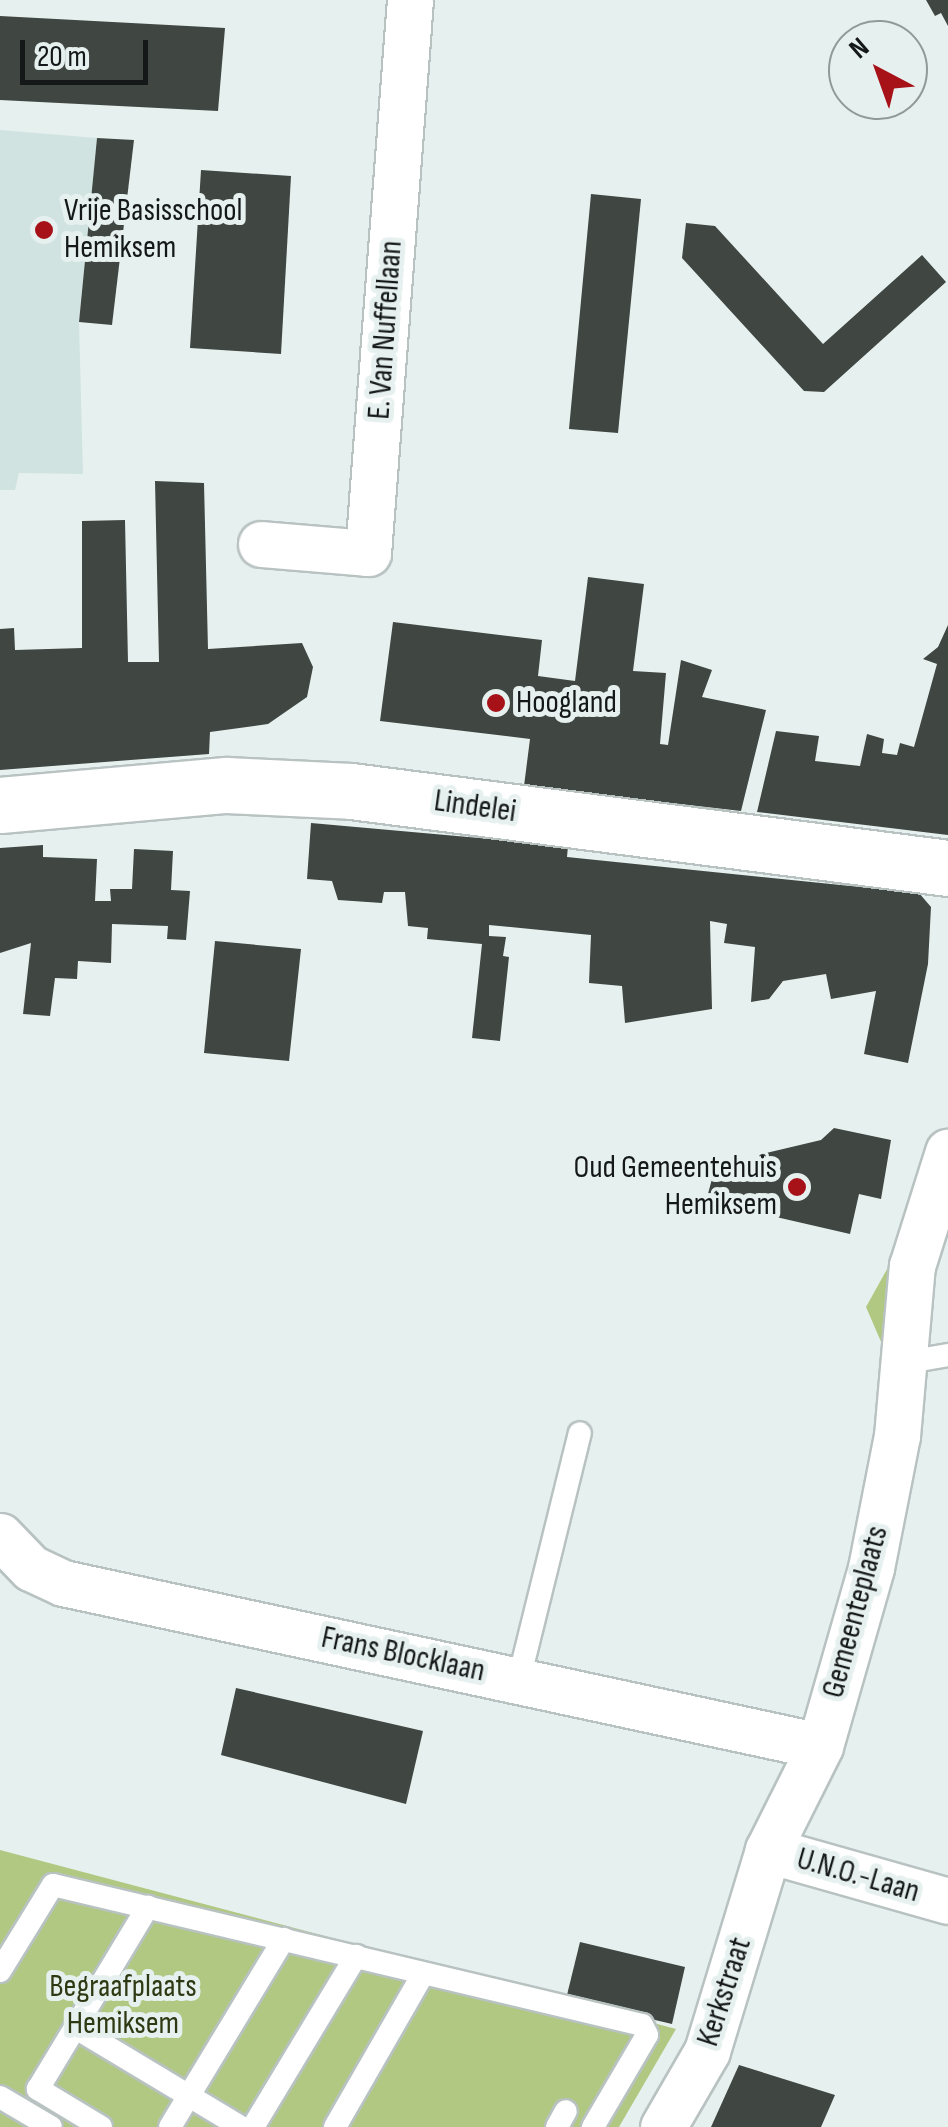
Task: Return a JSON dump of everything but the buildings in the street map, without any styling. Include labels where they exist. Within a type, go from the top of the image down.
[{"type":"street","name":"E. Van Nuffellaan","points":[[262,544],[368,553],[410,0]]},
{"type":"street","name":"Lindelei","points":[[0,804],[226,785],[350,790],[948,868]]},
{"type":"street","name":"Gemeenteplaats","points":[[768,1850],[820,1746],[871,1568],[896,1436],[912,1266],[946,1169]]},
{"type":"street","name":"Frans Blocklaan","points":[[0,1536],[31,1568],[63,1583],[820,1746]]},
{"type":"street","name":"U.N.O.-Laan","points":[[768,1850],[948,1901]]},
{"type":"street","name":"Kerkstraat","points":[[664,2127],[707,2052],[768,1850]]},
{"type":"lane","points":[[902,1363],[948,1355]]},
{"type":"lane","points":[[519,1679],[580,1434]]},
{"type":"lane","points":[[0,1971],[53,1885],[356,1956],[422,1976]]},
{"type":"lane","points":[[101,2127],[38,2090],[148,1907]]},
{"type":"lane","points":[[170,2127],[284,1939]]},
{"type":"lane","points":[[254,2127],[356,1956]]},
{"type":"lane","points":[[335,2127],[422,1976],[430,1971],[642,2025],[647,2035],[593,2127]]},
{"type":"lane","points":[[76,2028],[241,2127]]},
{"type":"lane","points":[[0,2097],[51,2127]]},
{"type":"shaded area","name":"Vrije Basisschool Hemiksem","points":[[0,130],[97,138],[79,321],[83,474],[19,473],[15,490],[0,490]]},
{"type":"green space","points":[[896,1253],[886,1307],[882,1344],[866,1307]]},
{"type":"green space","name":"Begraafplaats Hemiksem","points":[[0,1850],[676,2029],[619,2127],[0,2127]]},
{"type":"place","name":"Vrije Basisschool Hemiksem","points":[[44,230]]},
{"type":"place","name":"Hoogland","points":[[496,703]]},
{"type":"place","name":"Oud Gemeentehuis Hemiksem","points":[[797,1187]]}]
